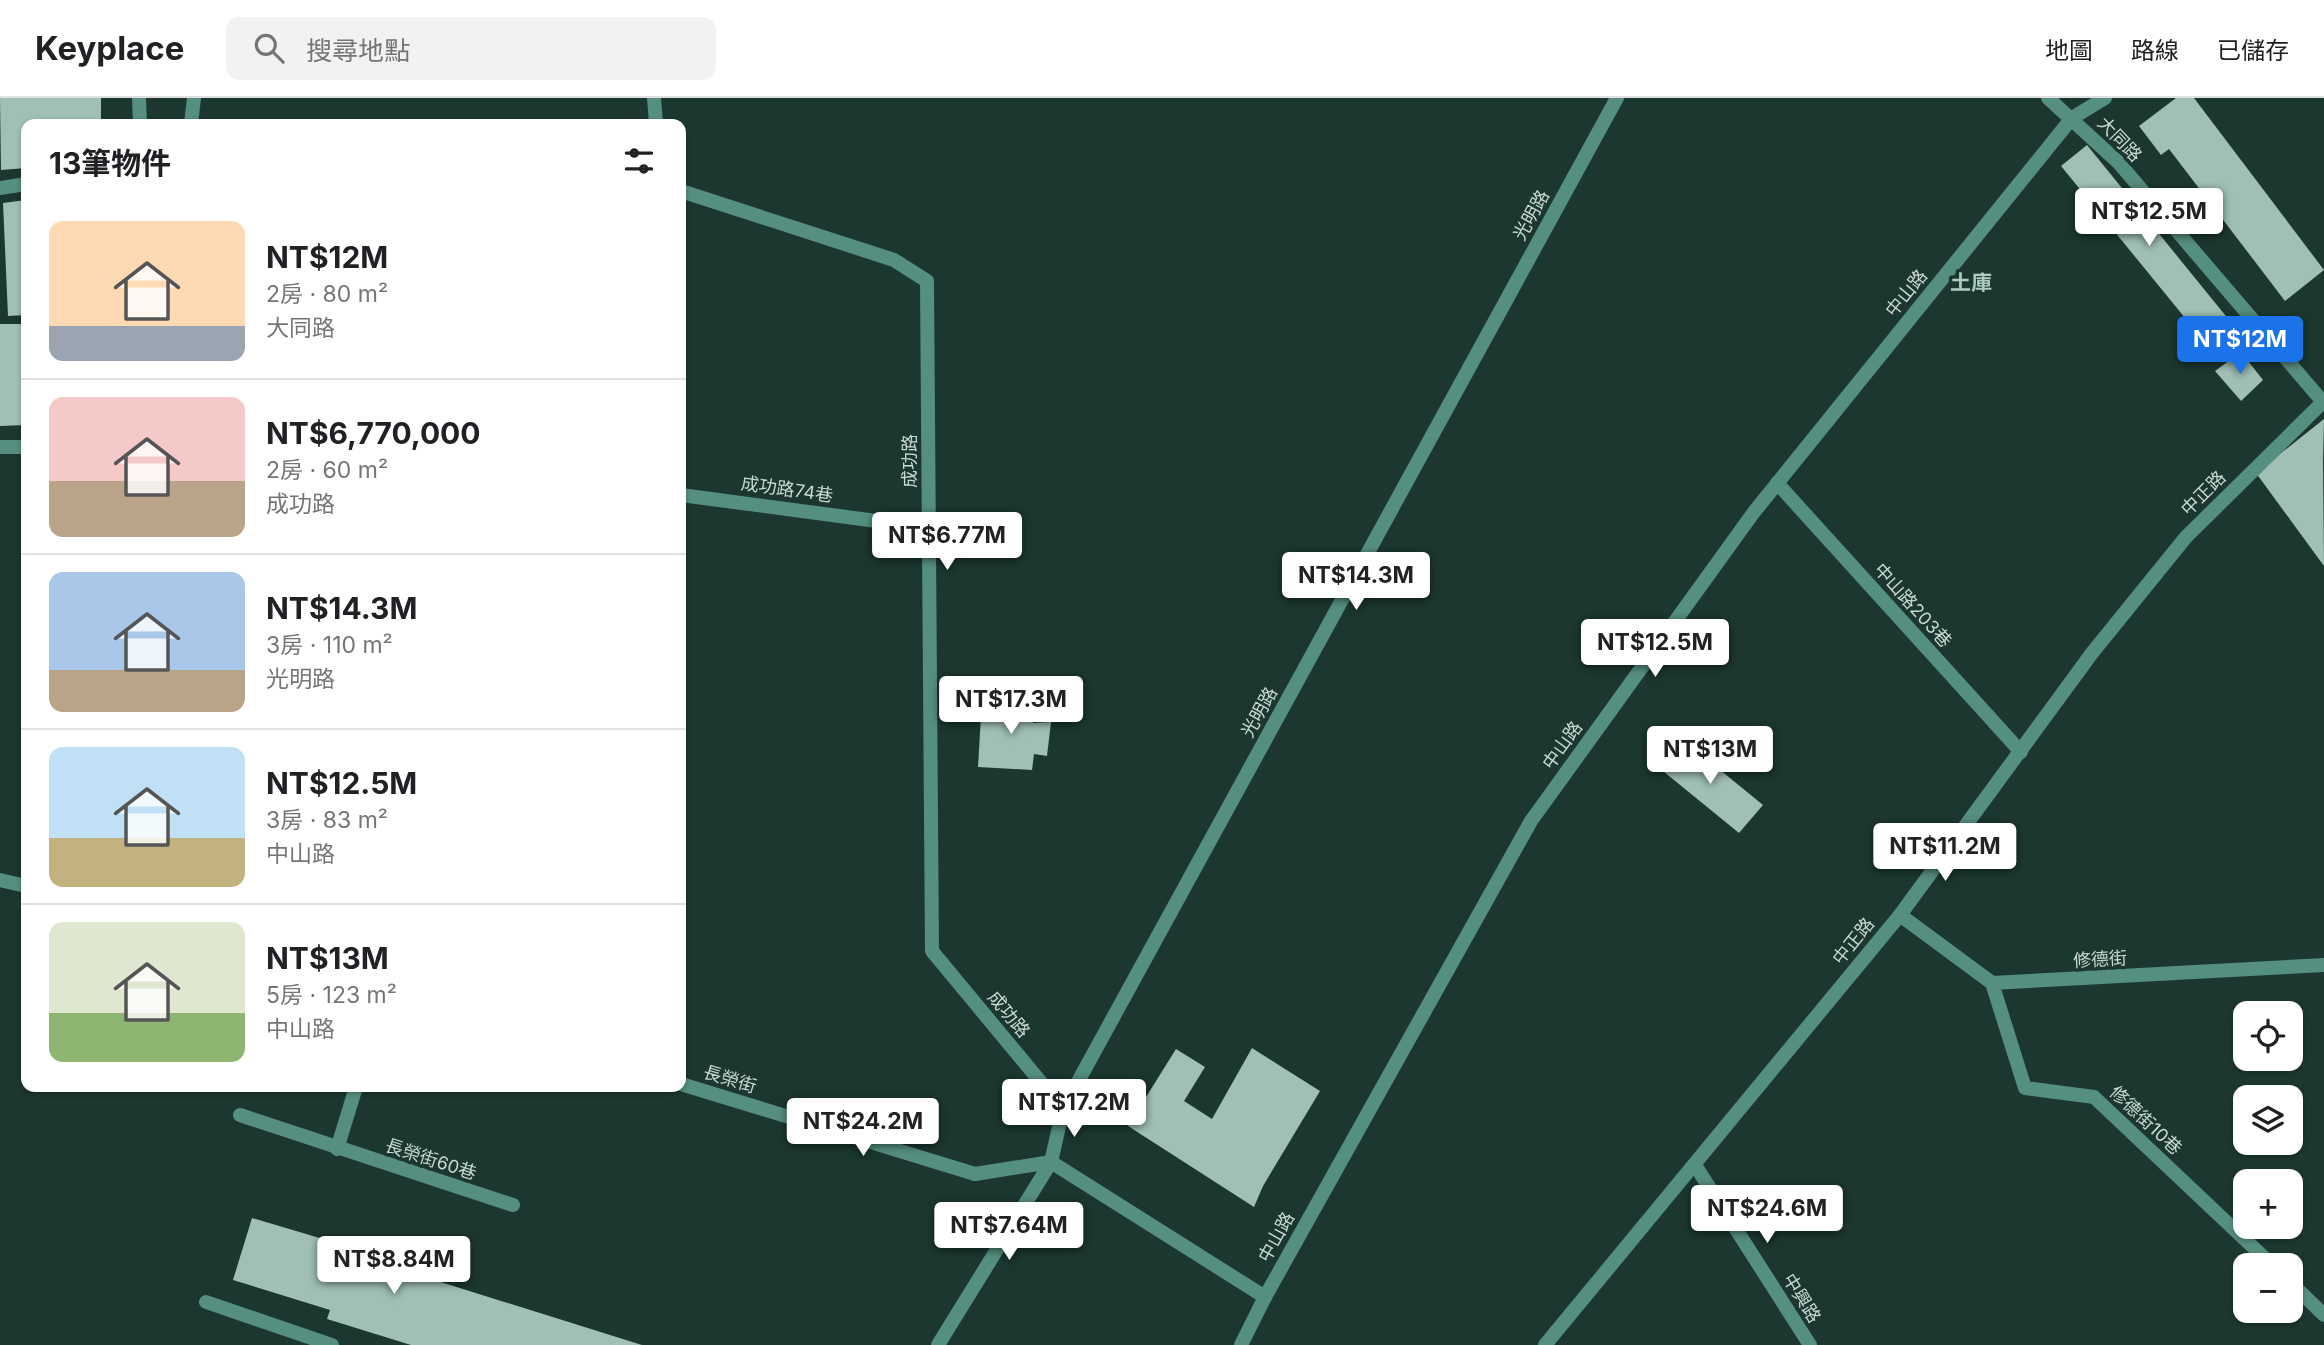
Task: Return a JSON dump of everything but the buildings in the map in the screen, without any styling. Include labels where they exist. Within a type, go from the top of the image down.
[{"type":"street","points":[[139,98],[140,119]]},
{"type":"street","points":[[192,119],[194,98]]},
{"type":"street","points":[[654,98],[656,119]]},
{"type":"street","name":"光明路","points":[[937,1345],[1051,1161],[1063,1109],[1617,98]]},
{"type":"street","name":"大同路","points":[[2048,98],[2118,162],[2323,402]]},
{"type":"street","name":"中山路","points":[[1241,1345],[1265,1297],[1531,821],[1777,483],[2072,118],[2105,98]]},
{"type":"street","points":[[0,188],[21,185]]},
{"type":"street","name":"成功路","points":[[686,193],[894,260],[927,281],[932,951],[1063,1109]]},
{"type":"street","name":"中正路","points":[[1545,1345],[1900,915],[2092,653],[2186,537],[2323,402]]},
{"type":"street","points":[[0,447],[21,447]]},
{"type":"street","name":"中山路203巷","points":[[1777,483],[2021,752]]},
{"type":"street","name":"成功路74巷","points":[[686,496],[929,528]]},
{"type":"street","points":[[0,880],[21,886]]},
{"type":"street","points":[[1900,915],[1992,983]]},
{"type":"street","name":"修德街","points":[[1992,983],[2324,965]]},
{"type":"street","name":"修德街10巷","points":[[1992,983],[2025,1088],[2094,1097],[2259,1253]]},
{"type":"street","name":"長榮街","points":[[686,1086],[975,1174],[1051,1161]]},
{"type":"street","points":[[337,1149],[354,1092]]},
{"type":"street","name":"長榮街60巷","points":[[240,1115],[513,1205]]},
{"type":"street","points":[[1051,1161],[1265,1297]]},
{"type":"street","name":"中興路","points":[[1695,1165],[1810,1345]]},
{"type":"street","points":[[2303,1295],[2324,1315]]},
{"type":"street","points":[[206,1302],[332,1345]]},
{"type":"district","name":"土庫","points":[[1971,282]]}]
